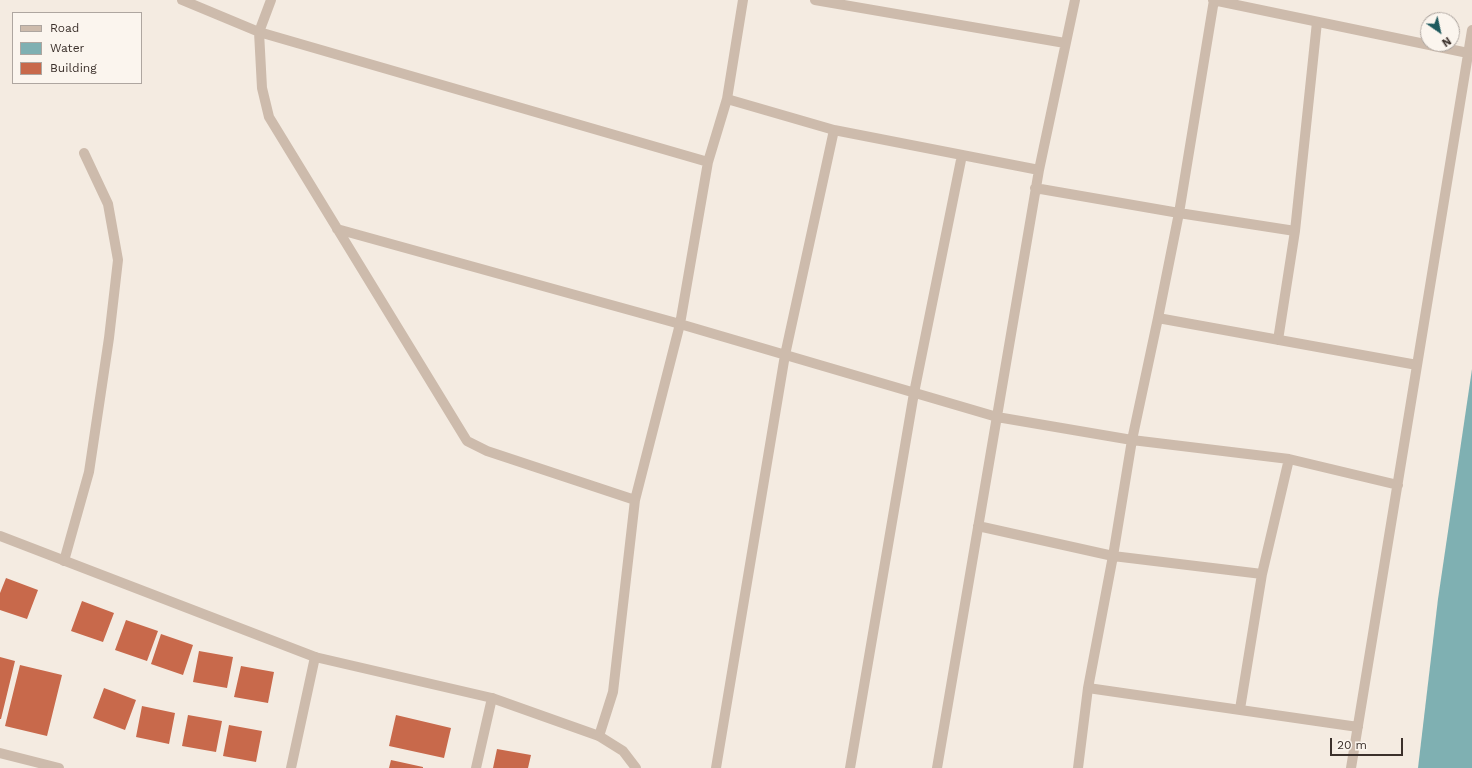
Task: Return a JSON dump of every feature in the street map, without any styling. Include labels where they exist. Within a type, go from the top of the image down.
[{"type":"street","points":[[182,0],[259,32],[708,162]]},
{"type":"street","points":[[271,0],[259,32],[262,88],[269,117],[467,441],[486,451],[636,500]]},
{"type":"street","points":[[599,736],[604,716],[613,692],[636,500],[680,324],[708,162],[727,99],[743,0]]},
{"type":"street","points":[[815,0],[1065,43]]},
{"type":"street","points":[[937,768],[1035,188],[1075,0]]},
{"type":"street","points":[[1078,768],[1088,688],[1113,556],[1132,440],[1179,213],[1213,0],[1468,53]]},
{"type":"street","points":[[1278,340],[1295,231],[1317,22]]},
{"type":"street","points":[[1351,768],[1472,30]]},
{"type":"street","points":[[727,99],[834,130],[1039,170]]},
{"type":"street","points":[[716,768],[785,355],[834,130]]},
{"type":"street","points":[[64,561],[89,472],[109,338],[118,260],[108,204],[84,153]]},
{"type":"street","points":[[850,768],[914,393],[962,155]]},
{"type":"street","points":[[1035,188],[1295,231]]},
{"type":"street","points":[[337,229],[680,324],[997,417],[1132,440],[1289,459],[1398,485]]},
{"type":"street","points":[[1158,318],[1417,365]]},
{"type":"street","points":[[1240,709],[1262,574],[1289,459]]},
{"type":"street","points":[[978,526],[1113,556],[1262,574]]},
{"type":"street","points":[[0,536],[315,657],[492,698],[599,736],[624,751],[636,768]]},
{"type":"street","points":[[292,768],[315,657]]},
{"type":"street","points":[[1088,688],[1358,727]]},
{"type":"street","points":[[476,768],[492,698]]},
{"type":"street","points":[[0,753],[59,768]]},
{"type":"water","points":[[1472,369],[1472,768],[1418,768],[1438,599]]},
{"type":"building","points":[[6,578],[38,590],[27,619],[0,610],[0,593]]},
{"type":"building","points":[[82,601],[114,613],[103,642],[71,631]]},
{"type":"building","points":[[126,620],[158,631],[147,661],[115,650]]},
{"type":"building","points":[[161,634],[193,645],[183,675],[151,664]]},
{"type":"building","points":[[199,651],[233,657],[227,688],[193,682]]},
{"type":"building","points":[[0,657],[15,661],[1,719],[0,719]]},
{"type":"building","points":[[20,665],[62,675],[47,736],[5,726]]},
{"type":"building","points":[[241,666],[274,672],[268,703],[234,697]]},
{"type":"building","points":[[104,688],[136,700],[125,730],[93,718]]},
{"type":"building","points":[[142,706],[175,713],[169,744],[136,737]]},
{"type":"building","points":[[188,715],[222,721],[216,752],[182,746]]},
{"type":"building","points":[[396,715],[451,728],[444,758],[389,746]]},
{"type":"building","points":[[229,725],[262,731],[256,762],[223,756]]},
{"type":"building","points":[[497,749],[531,755],[528,768],[493,768]]},
{"type":"building","points":[[391,760],[423,767],[423,768],[389,768]]}]
